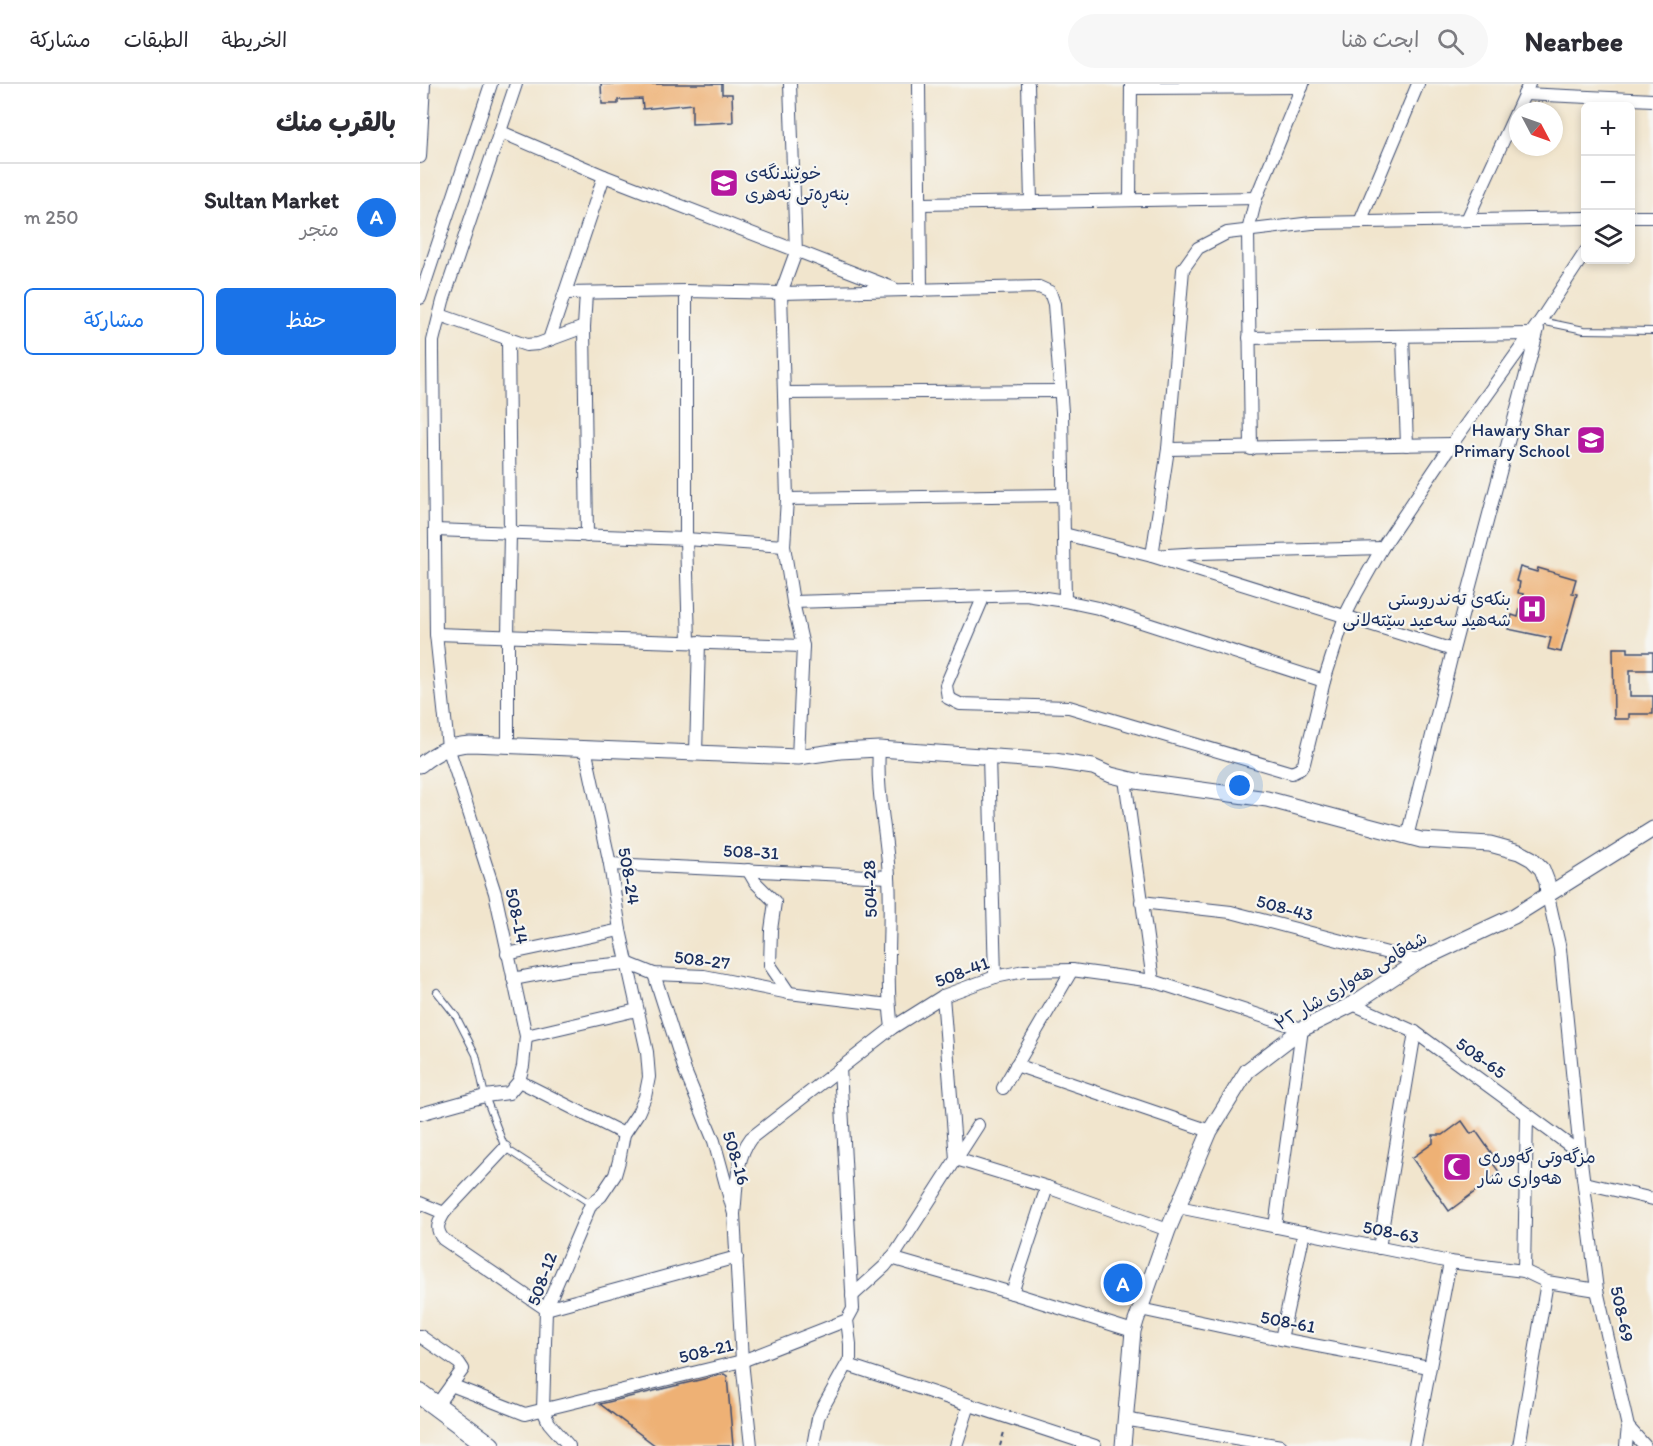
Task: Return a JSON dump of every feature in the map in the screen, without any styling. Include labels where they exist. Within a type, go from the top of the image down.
[{"type":"main road","points":[[428,1400],[490,1446]]},
{"type":"street","points":[[420,157],[424,84]]},
{"type":"street","points":[[421,292],[491,84]]},
{"type":"street","name":"508-14","points":[[516,84],[440,315],[433,341],[433,352],[436,634],[448,747],[495,893],[526,1036],[524,1066],[519,1082]]},
{"type":"street","points":[[790,84],[796,252],[781,293],[787,499],[784,546],[803,646],[798,757]]},
{"type":"street","points":[[919,84],[921,290]]},
{"type":"street","points":[[1028,84],[1031,202]]},
{"type":"street","points":[[1360,222],[1418,84]]},
{"type":"street","points":[[1130,200],[1131,86],[1302,85],[1256,198],[1248,231],[1251,449]]},
{"type":"street","points":[[1467,220],[1526,89],[1653,100]]},
{"type":"street","points":[[501,132],[604,176],[899,290]]},
{"type":"street","points":[[549,340],[604,176]]},
{"type":"street","points":[[921,204],[1256,198]]},
{"type":"street","points":[[1635,217],[1653,217]]},
{"type":"street","points":[[1152,556],[1168,449],[1183,269],[1198,248],[1227,233],[1312,223],[1581,218]]},
{"type":"street","points":[[982,598],[946,686],[948,698],[960,704],[1069,707],[1292,773],[1300,769],[1304,763],[1324,681],[1345,616],[1382,548],[1581,259]]},
{"type":"street","points":[[565,293],[686,291],[781,293],[1039,287],[1050,292],[1054,304],[1062,412],[1065,601]]},
{"type":"street","points":[[686,291],[686,539],[694,642],[696,753]]},
{"type":"street","points":[[586,293],[584,327],[587,536]]},
{"type":"street","points":[[440,315],[526,345],[549,340],[584,327]]},
{"type":"street","points":[[1407,837],[1453,650],[1540,321]]},
{"type":"street","points":[[1249,338],[1531,334]]},
{"type":"street","points":[[1403,336],[1407,445]]},
{"type":"street","points":[[508,339],[510,533],[508,745]]},
{"type":"street","points":[[420,351],[433,352]]},
{"type":"street","points":[[785,393],[1059,391]]},
{"type":"street","points":[[1168,449],[1452,444]]},
{"type":"street","points":[[787,499],[1063,495]]},
{"type":"street","points":[[435,530],[686,539],[784,546]]},
{"type":"street","points":[[1064,534],[1152,556],[1453,650]]},
{"type":"street","points":[[1152,556],[1382,548]]},
{"type":"street","points":[[793,602],[1026,596],[1065,601],[1098,608],[1324,681]]},
{"type":"street","points":[[436,634],[803,646]]},
{"type":"street","points":[[420,765],[448,747],[470,744],[798,757],[840,751],[879,749],[1084,765],[1125,779],[1268,799],[1407,837],[1434,842],[1490,844],[1519,852],[1532,859],[1542,869],[1547,882],[1548,896]]},
{"type":"street","name":"508-24","points":[[585,748],[610,864],[620,930],[647,1052],[649,1077],[645,1097],[638,1113],[624,1134]]},
{"type":"street","name":"504-28","points":[[879,749],[877,776],[890,877],[889,1005],[892,1028]]},
{"type":"street","points":[[989,756],[995,977]]},
{"type":"street","points":[[1125,779],[1153,981]]},
{"type":"street","name":"شەقامی هەواری شار ٣٢","points":[[1123,1446],[1132,1331],[1168,1230],[1210,1131],[1247,1071],[1302,1029],[1353,1004],[1418,961],[1515,916],[1653,829]]},
{"type":"street","name":"508-31","points":[[610,864],[890,877]]},
{"type":"street","points":[[748,870],[755,882],[775,902],[770,965],[789,993]]},
{"type":"street","name":"508-69","points":[[1548,896],[1560,949],[1580,1153],[1597,1290],[1629,1426],[1645,1446]]},
{"type":"street","name":"508-43","points":[[1141,902],[1231,912],[1418,961]]},
{"type":"street","points":[[507,954],[620,930]]},
{"type":"street","name":"508-27","points":[[513,979],[571,968],[627,963],[654,974],[704,976],[789,993],[889,1005]]},
{"type":"street","points":[[1003,1088],[1072,970]]},
{"type":"street","name":"508-41","points":[[734,1214],[740,1159],[744,1147],[760,1130],[892,1028],[943,996],[995,977],[1024,971],[1072,970],[1153,981],[1302,1029]]},
{"type":"street","name":"508-16","points":[[654,974],[685,1071],[714,1141],[734,1214],[742,1361],[751,1446]]},
{"type":"street","points":[[943,996],[956,1159]]},
{"type":"street","name":"508-65","points":[[1353,1004],[1415,1032],[1580,1153]]},
{"type":"street","points":[[526,1036],[637,1010]]},
{"type":"street","points":[[1275,1227],[1302,1029]]},
{"type":"street","points":[[1379,1248],[1415,1032]]},
{"type":"street","points":[[1016,1065],[1210,1131]]},
{"type":"street","points":[[813,1446],[818,1418],[848,1365],[851,1352],[847,1320],[852,1312],[852,1296],[840,1068]]},
{"type":"street","points":[[420,1114],[485,1096],[509,1093],[519,1082],[624,1134]]},
{"type":"street","points":[[1524,1271],[1527,1114]]},
{"type":"street","points":[[852,1296],[891,1258],[978,1125]]},
{"type":"street","name":"508-12","points":[[543,1410],[546,1309],[591,1204],[601,1196],[615,1175],[620,1161],[624,1134]]},
{"type":"street","points":[[506,1148],[444,1213],[437,1224],[438,1232],[443,1239],[546,1309],[737,1257]]},
{"type":"street","points":[[956,1159],[1047,1187],[1168,1230]]},
{"type":"street","points":[[1585,1183],[1653,1200]]},
{"type":"street","points":[[1012,1293],[1047,1187]]},
{"type":"street","points":[[420,1203],[444,1213]]},
{"type":"street","name":"508-63","points":[[1178,1207],[1450,1262],[1524,1271],[1547,1282],[1597,1290]]},
{"type":"street","points":[[1281,1339],[1304,1232]]},
{"type":"street","points":[[891,1258],[1132,1331]]},
{"type":"street","points":[[1415,1446],[1450,1262]]},
{"type":"street","points":[[1519,1446],[1547,1282]]},
{"type":"street","name":"508-61","points":[[1140,1309],[1429,1367]]},
{"type":"street","name":"508-21","points":[[452,1385],[525,1414],[742,1361],[847,1320]]},
{"type":"street","points":[[420,1336],[459,1363],[463,1370],[452,1385],[428,1400]]},
{"type":"street","points":[[848,1365],[1009,1418],[1065,1441],[1095,1446]]},
{"type":"street","points":[[956,1446],[969,1405]]},
{"type":"street","points":[[543,1410],[549,1424],[568,1445]]},
{"type":"street","points":[[1124,1419],[1281,1446]]},
{"type":"street","points":[[1626,1446],[1629,1426]]},
{"type":"lane","points":[[1540,321],[1584,330],[1653,332]]},
{"type":"lane","points":[[437,992],[456,1016],[476,1055],[485,1096],[506,1148],[591,1204]]},
{"type":"path","points":[[1000,1446],[1009,1418]]},
{"type":"building","points":[[601,84],[722,84],[722,94],[732,94],[733,122],[692,124],[692,104],[643,109],[642,99],[618,100],[618,104],[602,104]]},
{"type":"building","name":"بنکەی تەندروستی شەهید سەعید سێتەلانی","points":[[1520,567],[1537,572],[1538,568],[1576,579],[1572,593],[1577,594],[1561,652],[1548,649],[1551,638],[1508,629],[1512,615],[1518,617],[1524,594],[1518,593],[1520,582],[1516,581]]},
{"type":"building","points":[[1613,648],[1628,648],[1628,652],[1653,652],[1653,670],[1630,670],[1630,696],[1653,696],[1653,714],[1629,714],[1629,719],[1614,719]]},
{"type":"building","name":"مزگەوتی گەورەی هەواری شار","points":[[1462,1121],[1471,1134],[1476,1131],[1495,1158],[1491,1161],[1500,1173],[1449,1211],[1412,1158],[1433,1143],[1433,1135],[1443,1135]]},
{"type":"building","points":[[724,1374],[727,1376],[733,1446],[656,1446],[600,1404]]},
{"type":"place","name":"خوێندنگەی بنەڕەتی نەهری","points":[[724,183]]},
{"type":"place","name":"Hawary Shar Primary School","points":[[1591,440]]},
{"type":"place","name":"بنکەی تەندروستی شەهید سەعید سێتەلانی","points":[[1532,609]]},
{"type":"place","name":"مزگەوتی گەورەی هەواری شار","points":[[1457,1167]]},
{"type":"place","name":"Sultan Market","points":[[1123,1283]]}]
